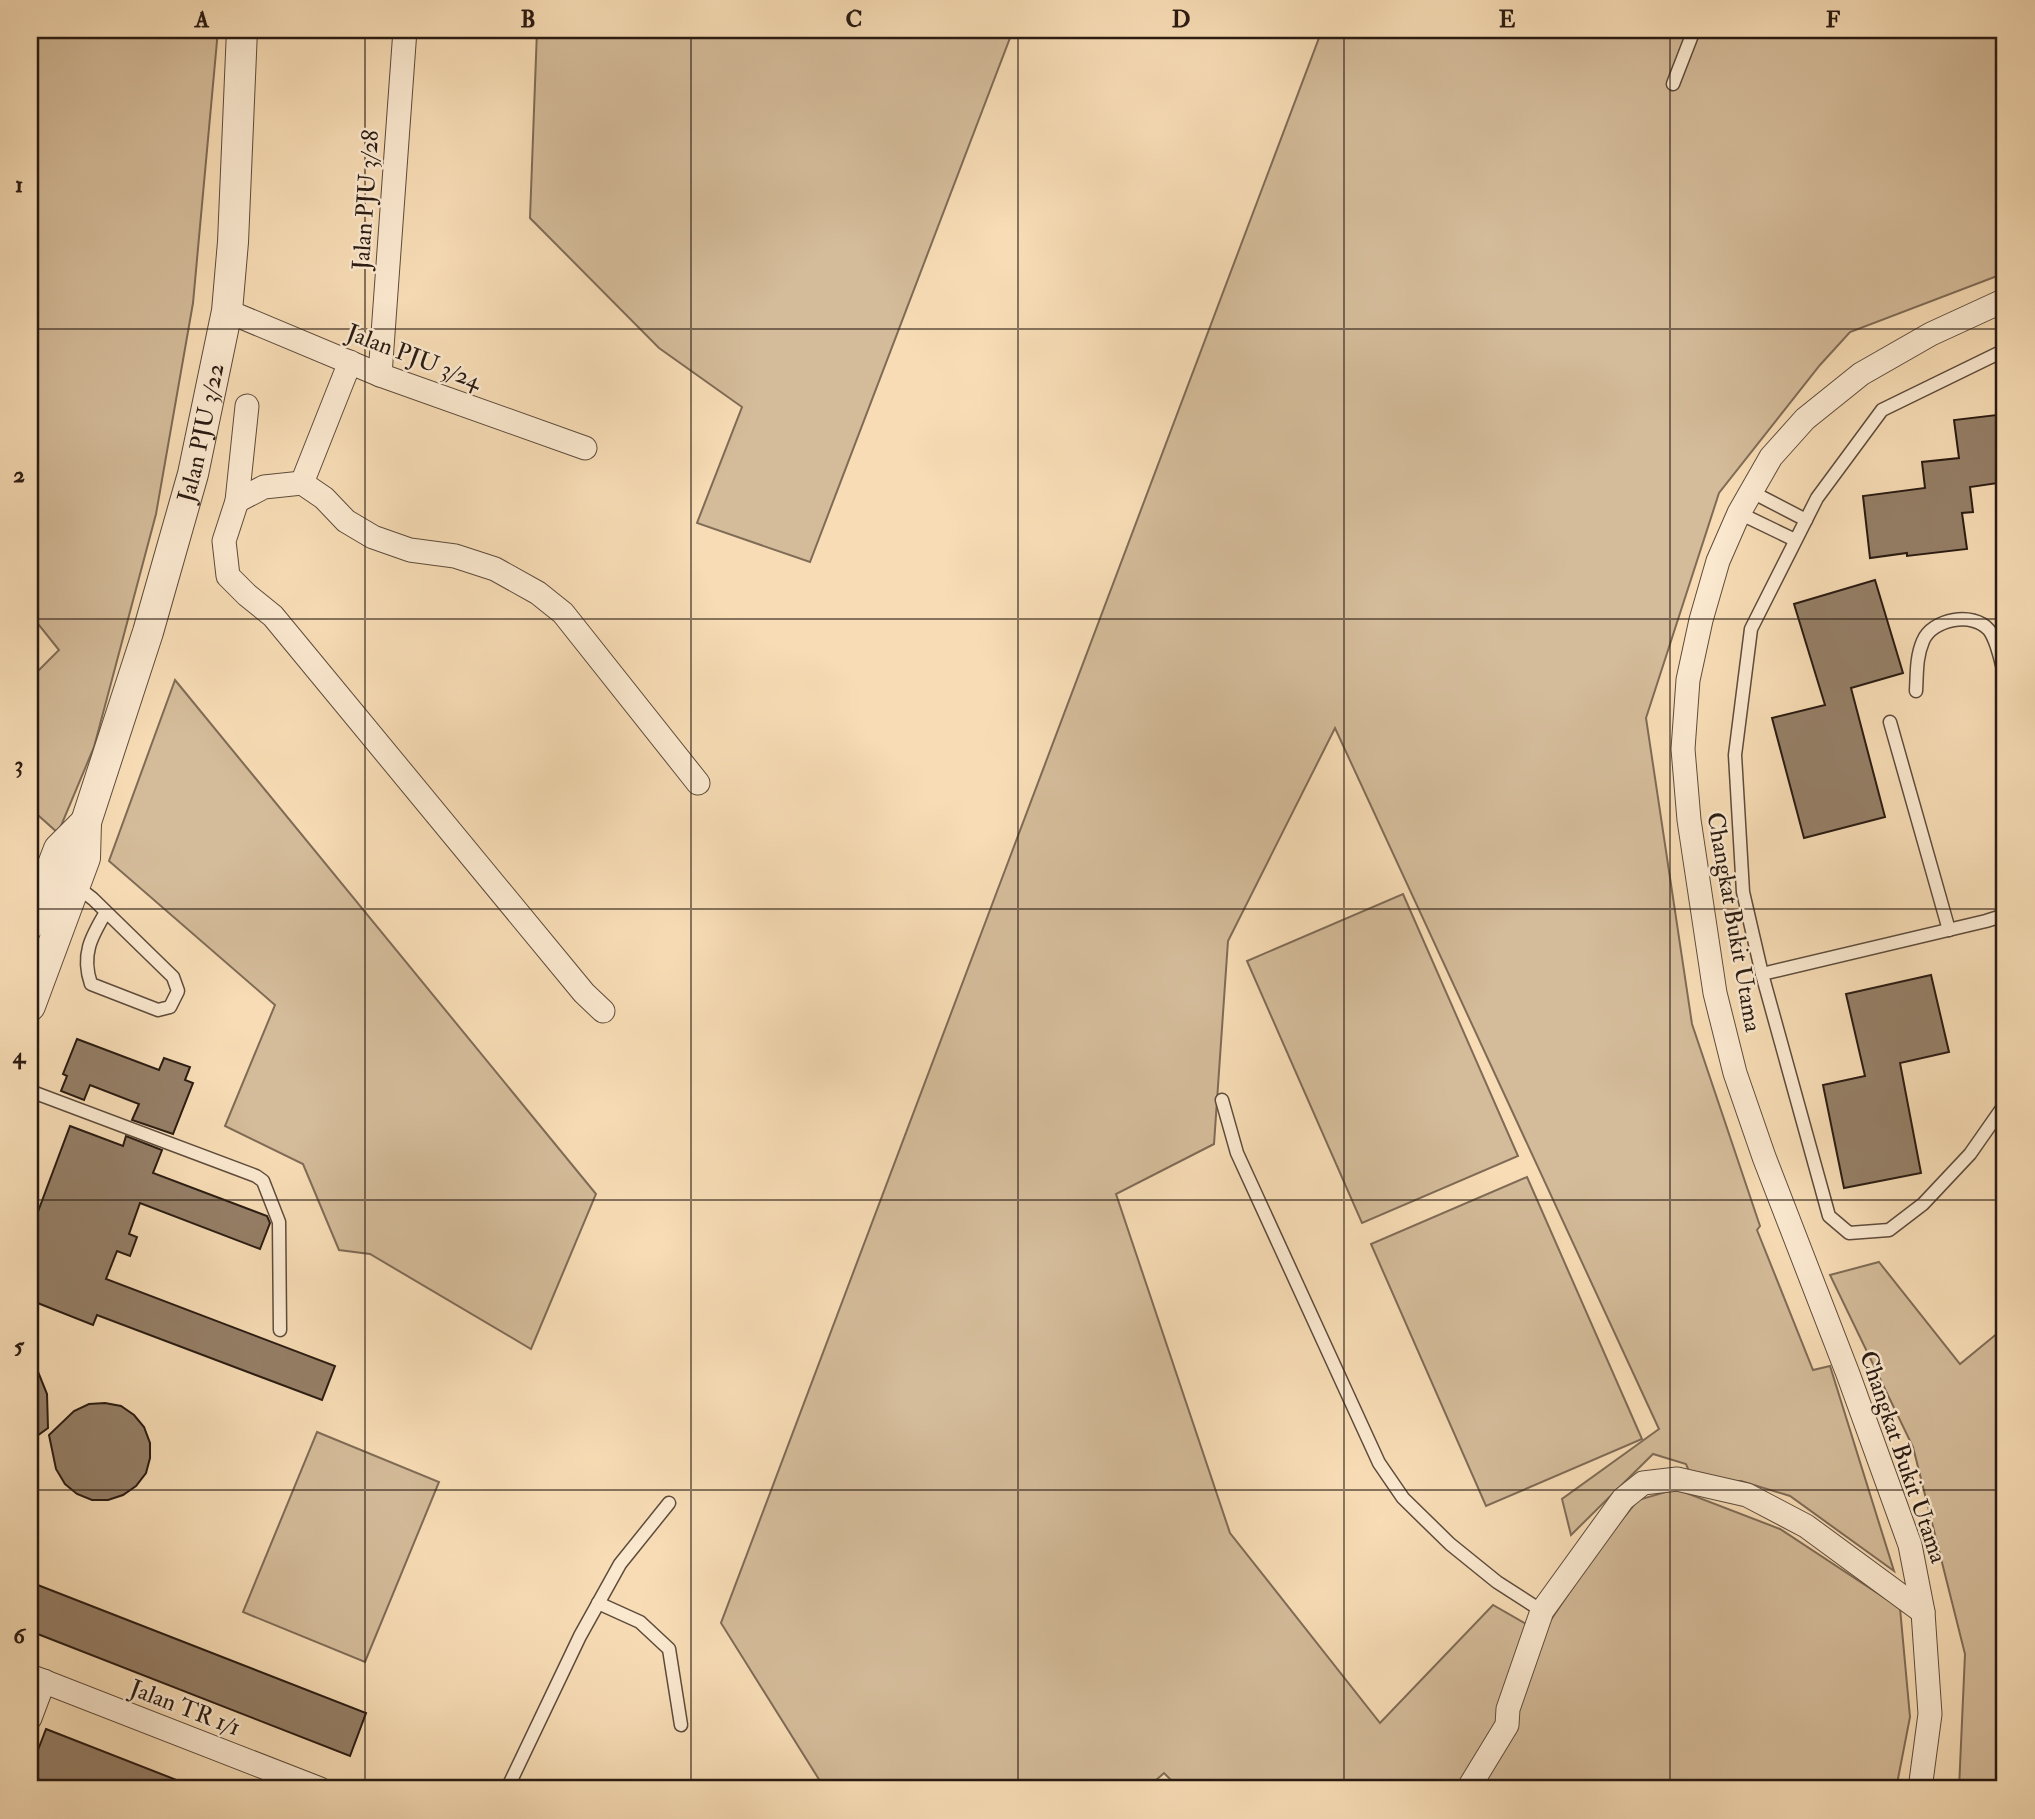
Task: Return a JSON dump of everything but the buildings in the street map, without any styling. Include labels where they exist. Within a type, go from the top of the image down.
[{"type":"street","name":"Jalan PJU 3/22","points":[[31,1000],[85,858],[86,822],[148,632],[193,474],[227,311],[243,30]]},
{"type":"street","name":"Jalan PJU 3/28","points":[[380,374],[405,30]]},
{"type":"street","name":"Changkat Bukit Utama","points":[[1920,1789],[1930,1714],[1923,1612],[1910,1545],[1735,1073],[1715,993],[1689,820],[1683,749],[1688,680],[1718,561],[1750,491],[1771,457],[1805,419],[1861,374],[1931,334],[2005,300]]},
{"type":"street","name":"Jalan PJU 3/24","points":[[227,311],[380,374],[585,448]]},
{"type":"street","points":[[302,483],[350,362]]},
{"type":"street","points":[[247,406],[237,500],[224,541],[228,576],[273,616],[575,982],[603,1011]]},
{"type":"street","points":[[237,500],[264,487],[302,483],[324,498],[346,521],[373,537],[410,550],[455,556],[495,569],[538,593],[563,613],[698,783]]},
{"type":"street","name":"Jalan PJU 3/22","points":[[30,924],[60,849],[86,822]]},
{"type":"street","points":[[1468,1789],[1507,1725],[1508,1709],[1542,1611],[1623,1499],[1643,1483],[1677,1479],[1747,1495],[1806,1526],[1923,1612]]},
{"type":"street","points":[[30,1718],[37,1679]]},
{"type":"street","name":"Jalan TR 1/1","points":[[37,1679],[320,1789]]},
{"type":"lane","points":[[1673,84],[1694,30]]},
{"type":"lane","points":[[2005,350],[1882,410],[1817,498],[1751,629],[1735,755],[1743,892],[1762,974],[1829,1216],[1849,1233],[1889,1230],[1923,1204],[1970,1154],[2005,1104]]},
{"type":"lane","points":[[1750,491],[1806,520]]},
{"type":"lane","points":[[1739,513],[1795,540]]},
{"type":"lane","points":[[1916,691],[1918,653],[1924,638],[1936,626],[1961,619],[1981,623],[1989,631],[2005,677]]},
{"type":"lane","points":[[1890,722],[1949,930]]},
{"type":"lane","points":[[75,885],[106,912],[173,977],[178,991],[170,1007],[158,1010],[91,984],[86,969],[88,949],[106,912]]},
{"type":"lane","points":[[1762,974],[2005,915]]},
{"type":"lane","points":[[30,1091],[256,1176],[263,1181],[279,1222],[280,1330]]},
{"type":"lane","points":[[1222,1100],[1237,1153],[1380,1463],[1403,1498],[1450,1544],[1497,1582],[1542,1611]]},
{"type":"lane","points":[[507,1789],[580,1636],[620,1564],[669,1503]]},
{"type":"lane","points":[[598,1603],[640,1622],[669,1649],[681,1725]]},
{"type":"shaded area","points":[[30,30],[218,30],[193,303],[156,514],[94,747],[58,833],[30,808],[30,679],[59,650],[30,614]]},
{"type":"shaded area","points":[[537,30],[1013,30],[810,562],[697,523],[742,407],[659,348],[530,218]]},
{"type":"shaded area","points":[[1322,30],[2005,30],[2005,273],[1850,332],[1820,365],[1719,493],[1646,718],[1692,1024],[1760,1226],[1757,1230],[1813,1370],[1830,1366],[1894,1571],[1790,1496],[1741,1481],[1693,1481],[1686,1464],[1653,1454],[1571,1535],[1562,1499],[1659,1429],[1335,728],[1228,941],[1214,1144],[1116,1194],[1230,1533],[1380,1723],[1493,1605],[1542,1633],[1603,1543],[1638,1500],[1676,1489],[1780,1529],[1900,1608],[1910,1717],[1896,1789],[1180,1789],[1164,1773],[1146,1789],[825,1789],[721,1623]]},
{"type":"shaded area","points":[[175,680],[596,1194],[531,1349],[370,1254],[339,1250],[303,1164],[225,1126],[275,1005],[109,861]]},
{"type":"shaded area","points":[[1403,894],[1518,1156],[1362,1223],[1247,961]]},
{"type":"shaded area","points":[[1527,1177],[1642,1439],[1486,1506],[1371,1244]]},
{"type":"shaded area","points":[[1879,1262],[1960,1364],[2005,1327],[2005,1789],[1959,1789],[1965,1654],[1913,1447],[1830,1275]]},
{"type":"shaded area","points":[[317,1432],[439,1482],[365,1662],[243,1612]]}]
